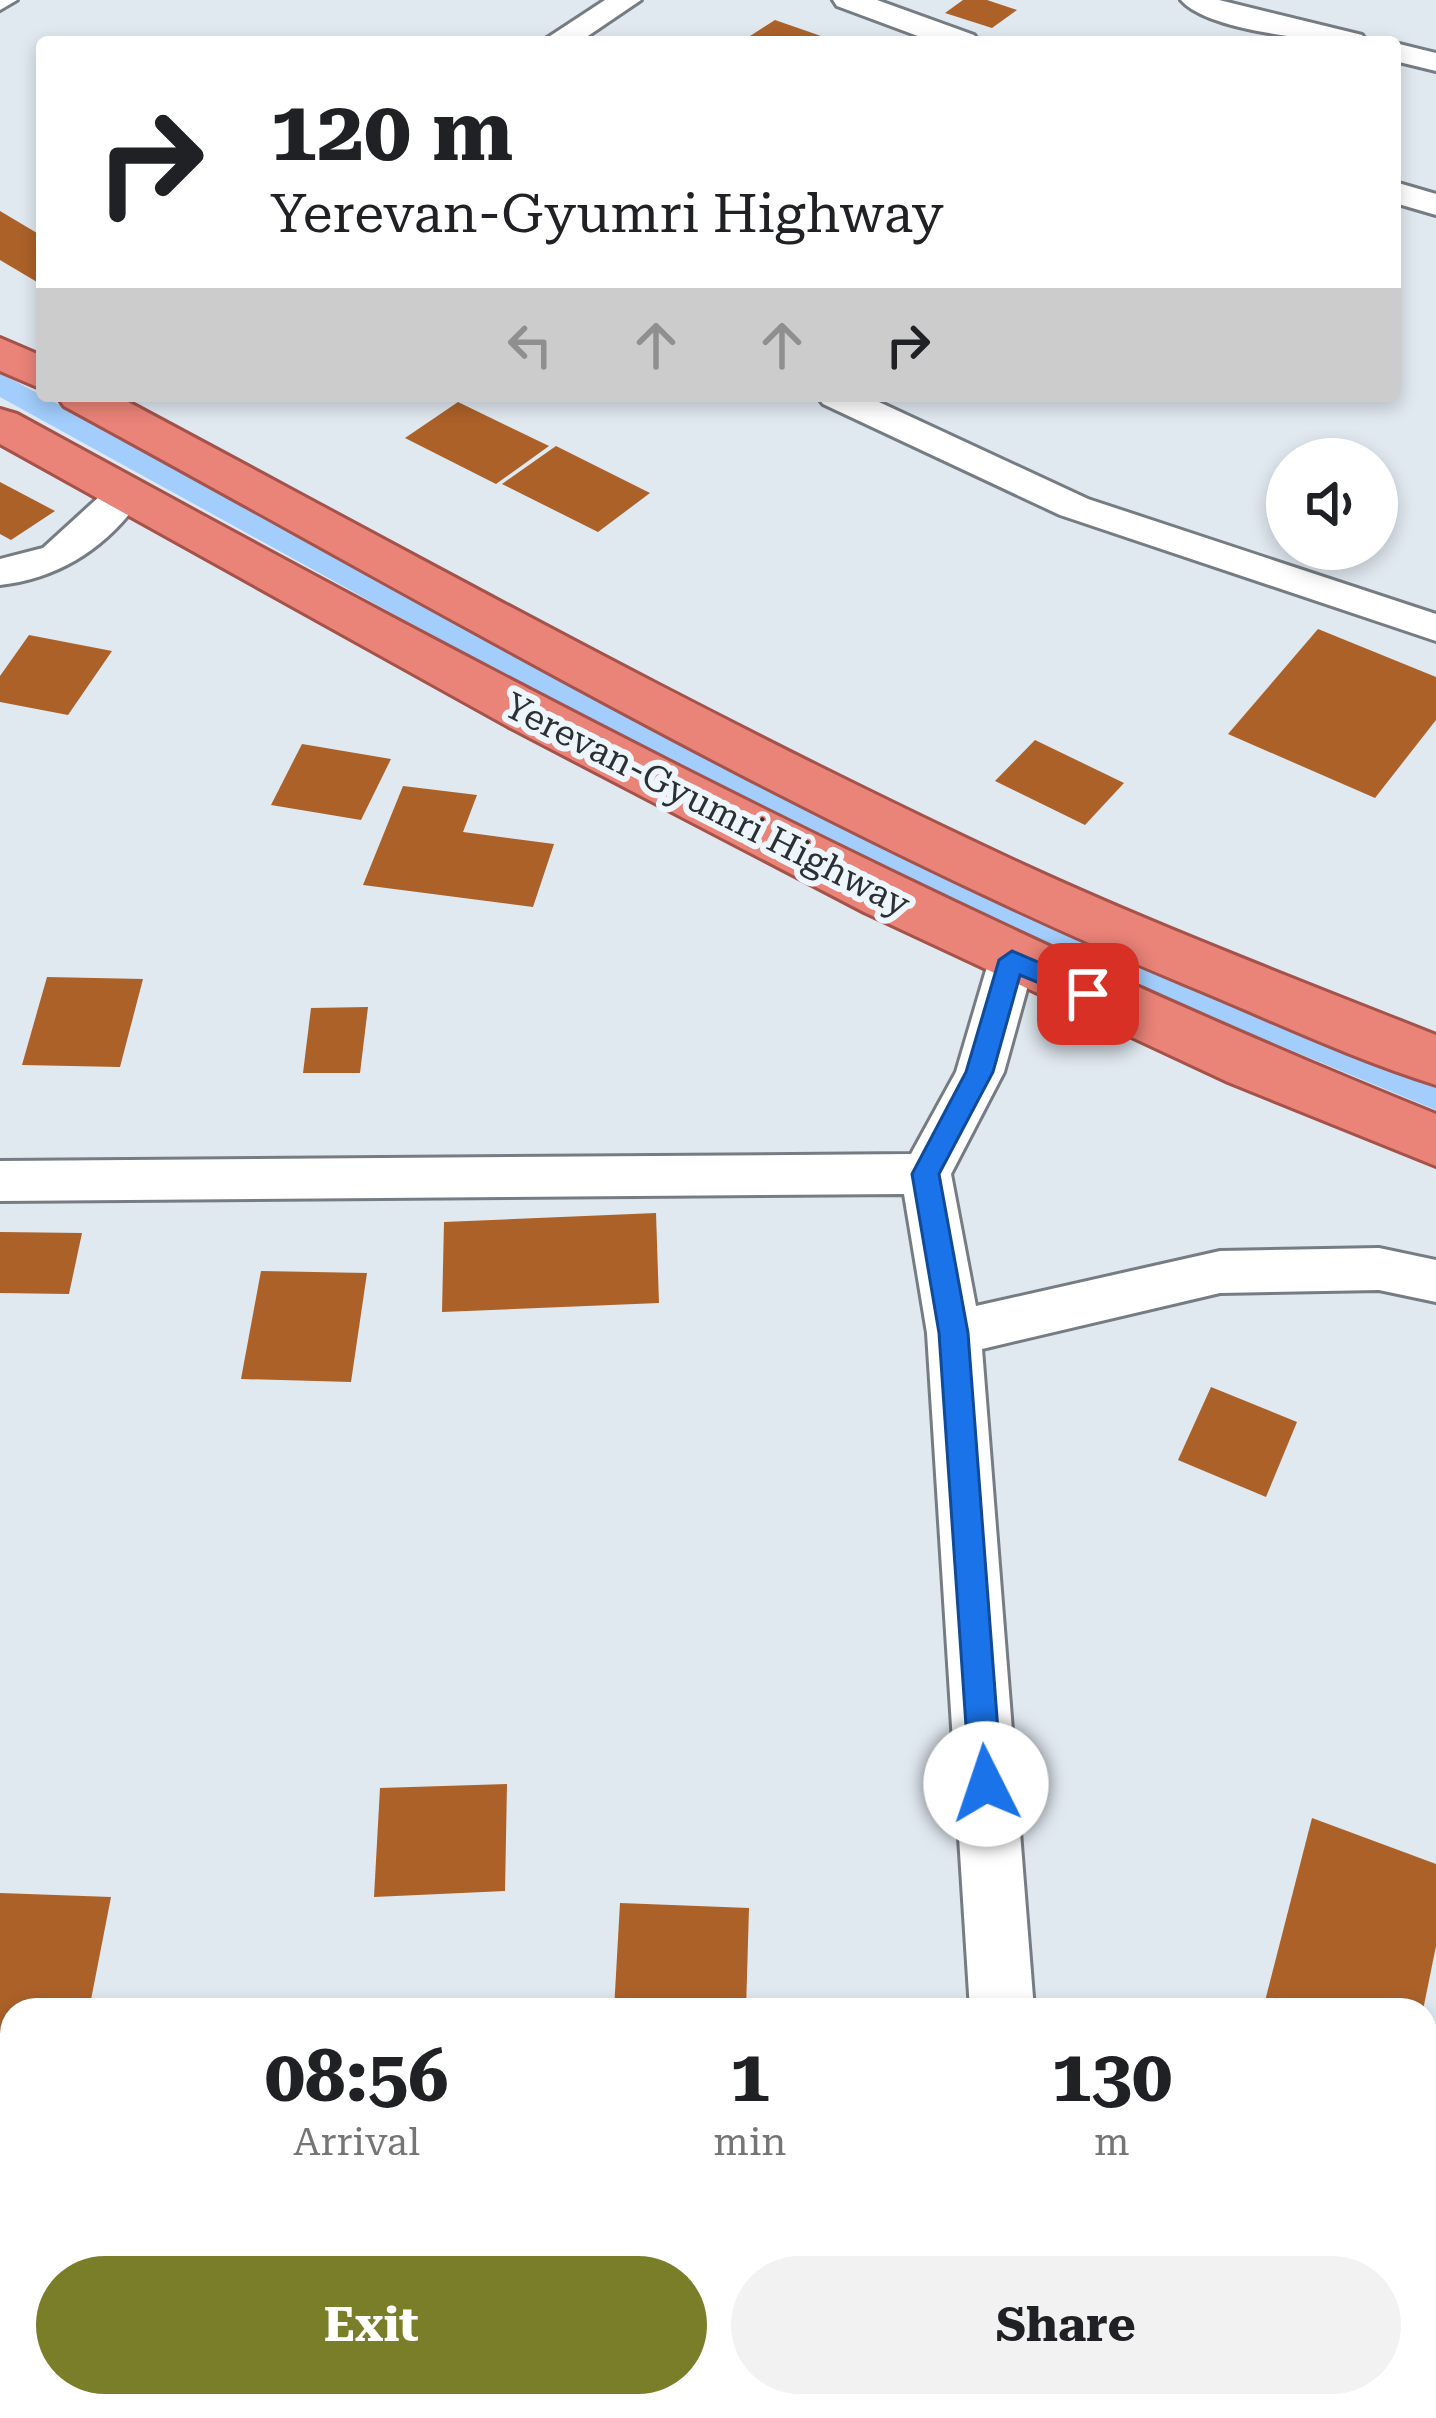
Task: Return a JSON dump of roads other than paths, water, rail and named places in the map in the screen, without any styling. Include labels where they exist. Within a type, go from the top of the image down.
[{"type":"highway","name":"Yerevan-Gyumri Highway","points":[[92,402],[566,657],[944,851],[1212,970],[1436,1061]]},
{"type":"highway","name":"Yerevan-Gyumri Highway","points":[[0,424],[768,840],[1012,960],[1436,1141]]},
{"type":"street","points":[[566,36],[626,0]]},
{"type":"street","points":[[848,0],[947,36]]},
{"type":"street","points":[[1196,0],[1215,10],[1326,36]]},
{"type":"street","points":[[1401,53],[1436,62]]},
{"type":"street","points":[[1401,194],[1436,205]]},
{"type":"street","points":[[849,402],[1074,507],[1436,628]]},
{"type":"street","points":[[0,572],[29,570],[61,560],[126,494]]},
{"type":"street","points":[[1001,1998],[954,1333],[926,1174],[980,1072],[1012,960]]},
{"type":"street","points":[[0,1180],[926,1174]]},
{"type":"street","points":[[954,1333],[1220,1272],[1379,1269],[1436,1281]]}]
